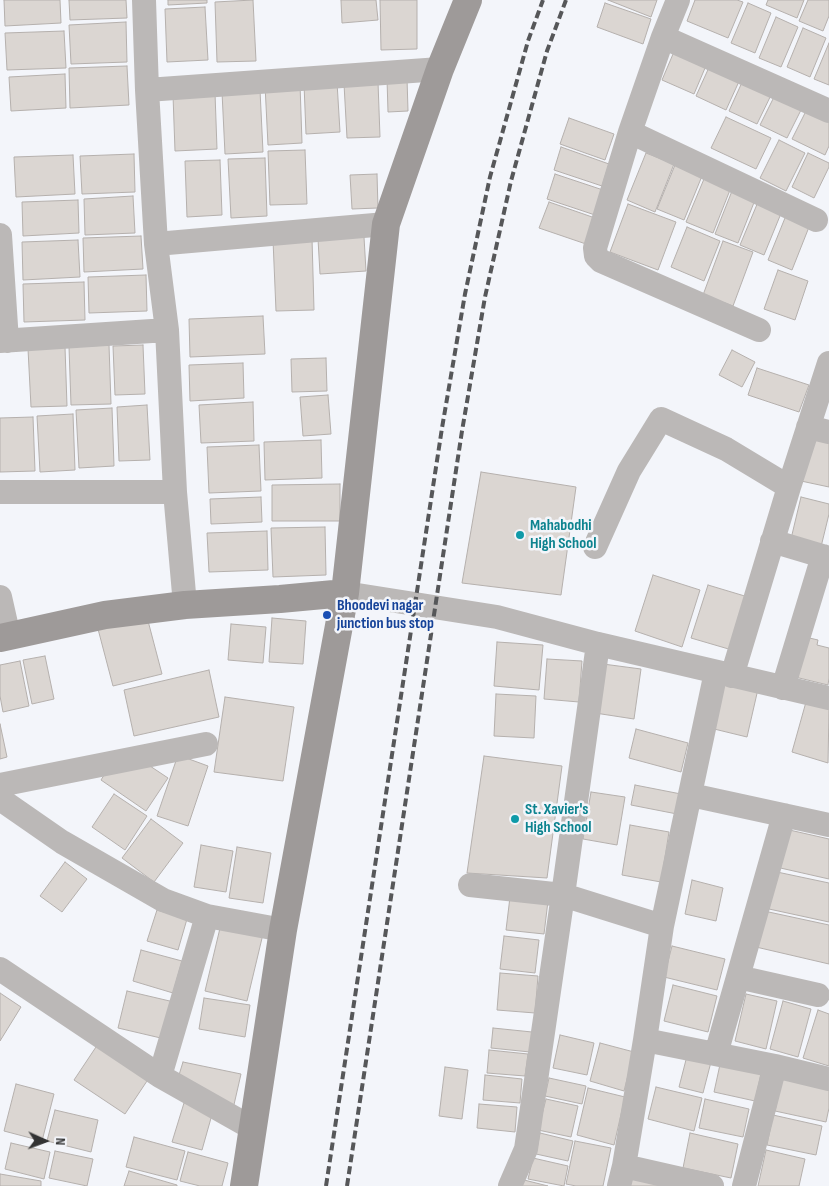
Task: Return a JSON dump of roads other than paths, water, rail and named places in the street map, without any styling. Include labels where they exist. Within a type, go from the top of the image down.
[{"type":"street","points":[[144,0],[156,244],[167,330],[175,492],[185,604]]},
{"type":"street","points":[[244,1186],[283,930],[345,593],[386,224],[440,70],[468,0]]},
{"type":"street","points":[[678,0],[663,36],[630,132],[595,248],[596,256],[600,261],[759,330]]},
{"type":"street","points":[[663,36],[829,111]]},
{"type":"street","points":[[147,90],[440,70]]},
{"type":"street","points":[[630,132],[816,220]]},
{"type":"street","points":[[156,244],[386,224]]},
{"type":"street","points":[[0,235],[4,341],[167,330]]},
{"type":"street","points":[[712,1186],[621,1176],[645,1040],[662,926],[691,795],[724,674],[772,541],[789,487],[818,430],[829,363]]},
{"type":"street","points":[[595,547],[629,471],[661,419],[726,449],[789,487]]},
{"type":"street","points":[[0,492],[175,492]]},
{"type":"street","points":[[772,541],[826,557],[783,688]]},
{"type":"street","points":[[0,596],[4,637],[105,615],[185,604],[280,599],[345,593],[497,617],[598,644],[829,698]]},
{"type":"street","points":[[510,1186],[526,1149],[564,895],[598,644]]},
{"type":"street","points":[[0,784],[206,744]]},
{"type":"street","points":[[691,795],[829,825]]},
{"type":"street","points":[[0,799],[62,842],[163,900],[207,916],[283,930]]},
{"type":"street","points":[[716,1054],[784,815]]},
{"type":"street","points":[[470,885],[564,895],[662,926]]},
{"type":"street","points":[[160,1076],[207,916]]},
{"type":"street","points":[[0,969],[160,1076],[252,1128]]},
{"type":"street","points":[[738,977],[818,995]]},
{"type":"street","points":[[645,1040],[775,1066],[829,1079]]},
{"type":"street","points":[[744,1186],[775,1066]]},
{"type":"railway","points":[[326,1186],[442,428],[465,294],[490,177],[528,41],[543,0]]},
{"type":"railway","points":[[347,1186],[462,431],[485,297],[511,181],[547,51],[566,0]]},
{"type":"place","name":"Mahabodhi High School","points":[[520,535]]},
{"type":"place","name":"Bhoodevi nagar junction bus stop","points":[[327,615]]},
{"type":"place","name":"St. Xavier's High School","points":[[515,819]]}]
